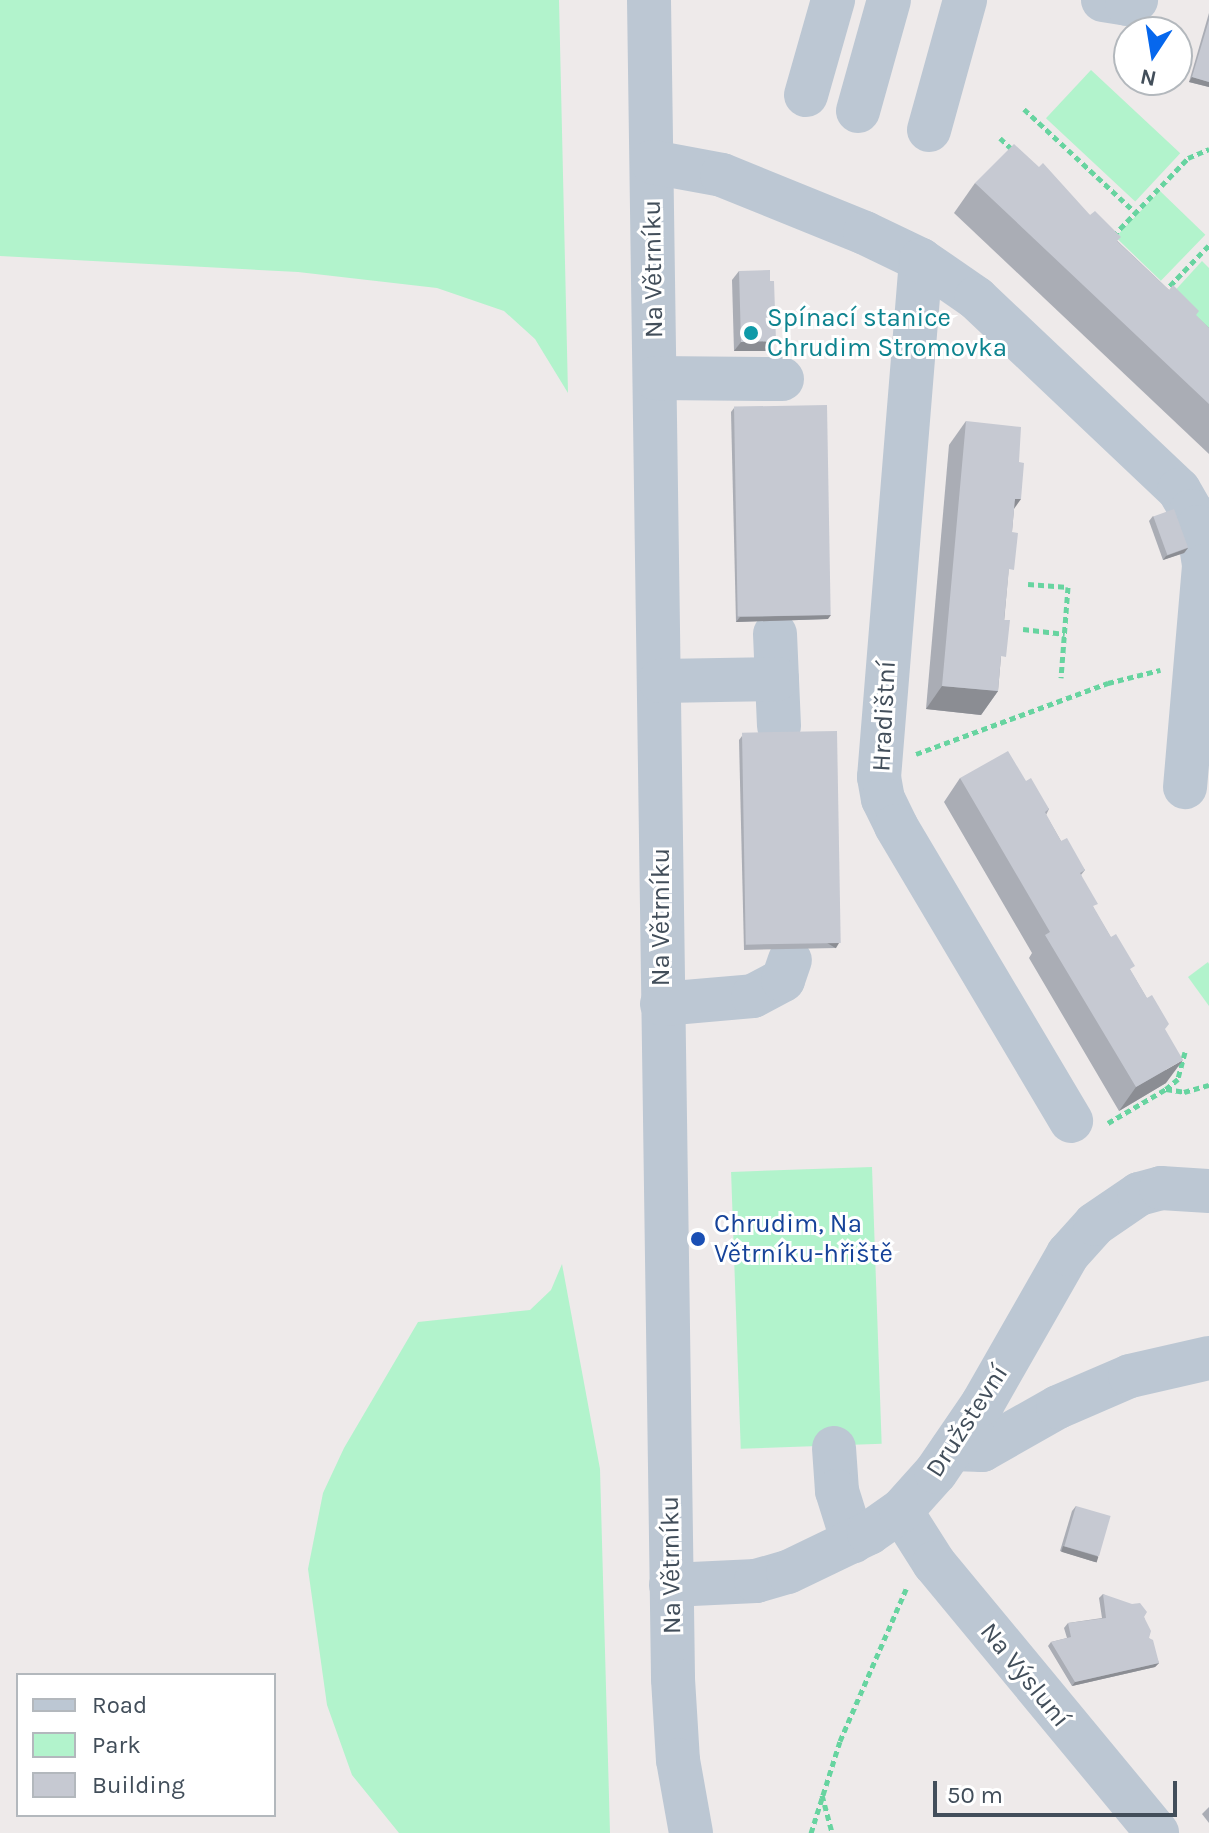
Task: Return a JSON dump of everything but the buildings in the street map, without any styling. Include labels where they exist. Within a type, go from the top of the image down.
[{"type":"street","name":"Na Větrníku","points":[[649,0],[671,1585],[675,1720],[691,1833]]},
{"type":"street","points":[[806,95],[833,0]]},
{"type":"street","points":[[858,111],[889,0]]},
{"type":"street","points":[[929,130],[965,0]]},
{"type":"street","points":[[1103,0],[1127,4],[1136,0]]},
{"type":"street","points":[[652,162],[722,175],[865,233],[921,260],[976,298],[1179,490],[1198,527],[1204,566],[1185,787]]},
{"type":"street","name":"Hradištní","points":[[921,260],[879,777],[883,799],[896,826],[1085,1125]]},
{"type":"street","points":[[655,378],[782,379]]},
{"type":"street","points":[[775,634],[779,726]]},
{"type":"street","points":[[660,681],[777,679]]},
{"type":"street","points":[[662,1004],[753,996],[783,980],[790,960]]},
{"type":"street","name":"Družstevní","points":[[671,1585],[756,1581],[788,1572],[853,1542],[901,1511],[923,1489],[952,1449],[983,1403],[1068,1254],[1095,1224],[1139,1194],[1161,1188],[1209,1191]]},
{"type":"street","points":[[952,1449],[982,1450],[1058,1407],[1130,1376],[1209,1358]]},
{"type":"street","points":[[834,1448],[837,1491],[853,1542]]},
{"type":"street","name":"Na Výsluní","points":[[901,1511],[923,1547],[1157,1833]]},
{"type":"path","points":[[1024,109],[1136,213]]},
{"type":"path","points":[[1000,138],[1022,159]]},
{"type":"path","points":[[1108,241],[1188,158],[1209,149]]},
{"type":"path","points":[[1163,293],[1209,245]]},
{"type":"path","points":[[1152,283],[1174,304]]},
{"type":"path","points":[[1028,584],[1068,587],[1061,678]]},
{"type":"path","points":[[1023,629],[1065,634]]},
{"type":"path","points":[[879,777],[898,760],[1108,683],[1152,672]]},
{"type":"path","points":[[1085,1125],[1166,1089],[1178,1079],[1185,1052]]},
{"type":"path","points":[[1166,1089],[1184,1092],[1209,1085]]},
{"type":"path","points":[[811,1833],[862,1685],[923,1547]]},
{"type":"path","points":[[822,1794],[832,1833]]},
{"type":"green space","points":[[0,0],[559,0],[568,393],[535,339],[504,311],[437,288],[298,272],[0,256]]},
{"type":"green space","points":[[1091,70],[1113,91],[1113,96],[1119,96],[1180,153],[1135,201],[1046,118]]},
{"type":"green space","points":[[1160,191],[1205,235],[1161,281],[1116,237]]},
{"type":"green space","points":[[1202,261],[1209,268],[1209,333],[1170,296]]},
{"type":"green space","points":[[1209,964],[1209,1006],[1188,977]]},
{"type":"green space","points":[[872,1167],[882,1444],[741,1449],[731,1172]]},
{"type":"green space","points":[[562,1264],[600,1469],[610,1833],[399,1833],[352,1775],[327,1705],[308,1569],[323,1493],[344,1448],[418,1322],[530,1310],[551,1290]]},
{"type":"place","name":"Spínací stanice Chrudim Stromovka","points":[[751,333]]},
{"type":"place","name":"Chrudim, Na Větrníku-hřiště","points":[[698,1239]]}]
